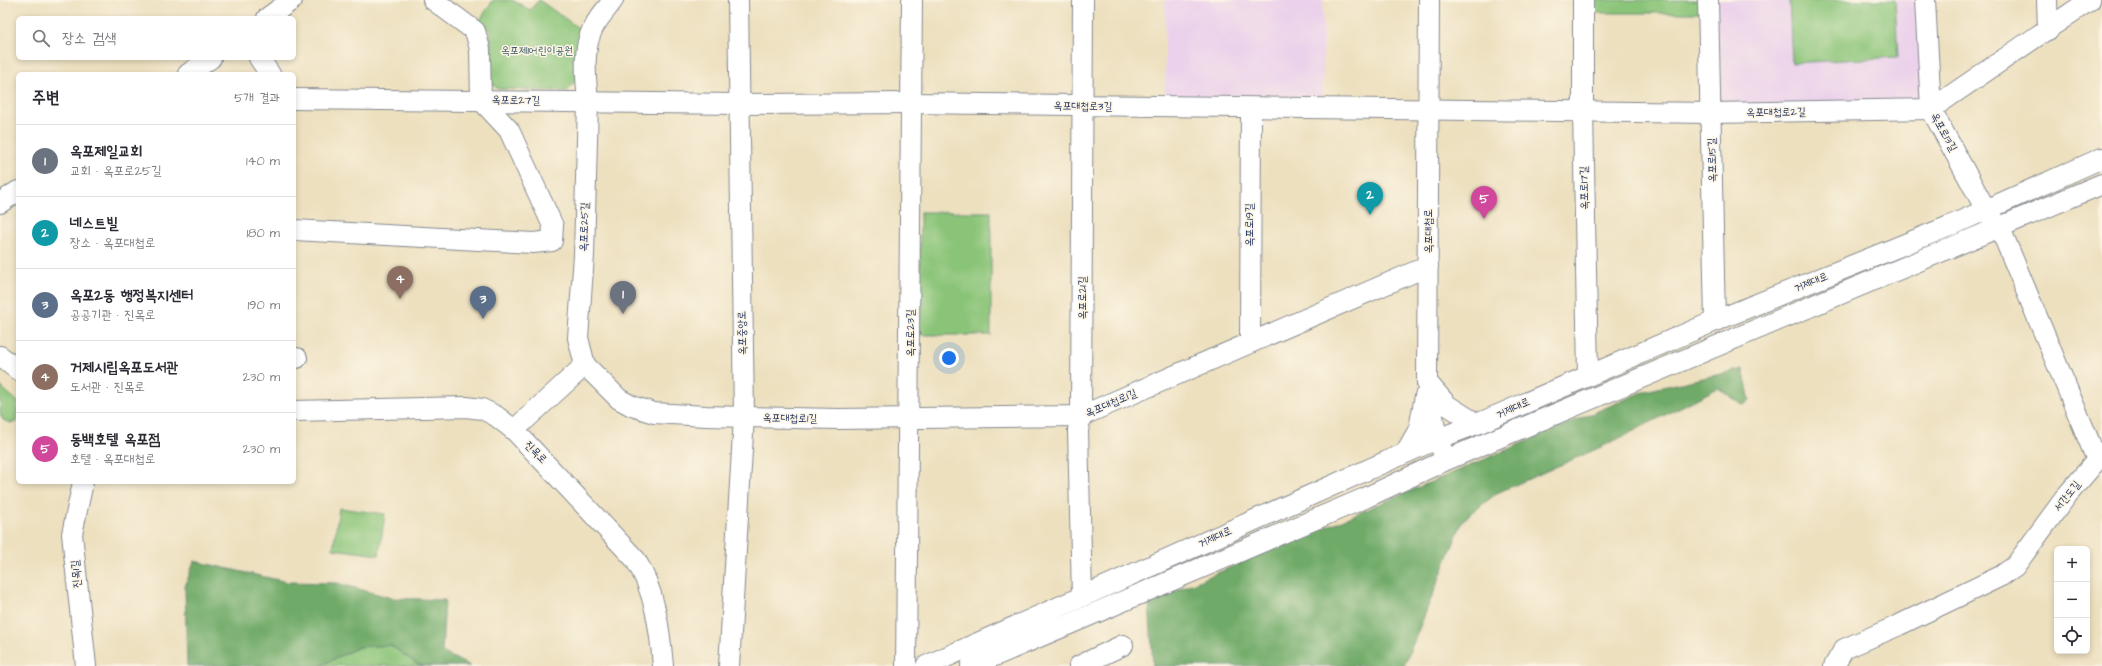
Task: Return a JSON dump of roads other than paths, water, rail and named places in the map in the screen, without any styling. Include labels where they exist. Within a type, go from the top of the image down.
[{"type":"street","points":[[271,16],[292,0]]},
{"type":"street","points":[[296,230],[533,244],[552,241],[553,226],[508,130],[481,100],[480,50],[475,32],[433,0]]},
{"type":"street","name":"옥포로25길","points":[[585,365],[578,338],[584,256],[588,102],[586,77],[587,51],[593,28],[614,0]]},
{"type":"street","name":"옥포중앙로","points":[[729,666],[744,417],[738,104],[738,0]]},
{"type":"street","name":"옥포로23길","points":[[906,666],[912,0]]},
{"type":"street","name":"옥포로21길","points":[[1082,596],[1078,430],[1081,416],[1083,0]]},
{"type":"street","name":"옥포대첩로","points":[[1429,0],[1427,382],[1437,439],[1446,460]]},
{"type":"street","name":"옥포로17길","points":[[1583,0],[1583,111],[1588,376]]},
{"type":"street","name":"옥포로15길","points":[[1708,0],[1715,321]]},
{"type":"street","name":"옥포로13길","points":[[1925,0],[1931,109],[1986,210]]},
{"type":"street","points":[[2047,0],[2048,30]]},
{"type":"street","points":[[1931,109],[2090,0]]},
{"type":"street","points":[[191,72],[208,60]]},
{"type":"street","points":[[260,60],[269,72]]},
{"type":"street","name":"옥포로27길","points":[[296,99],[738,104]]},
{"type":"street","name":"옥포대첩로3길","points":[[738,104],[911,103],[1251,109],[1428,109]]},
{"type":"street","name":"옥포로19길","points":[[1250,342],[1251,109]]},
{"type":"street","name":"옥포대첩로2길","points":[[1428,109],[1711,113],[1931,109]]},
{"type":"street","name":"거제대로","points":[[926,666],[1406,452],[1477,424],[1715,321],[1986,210],[2102,158]]},
{"type":"street","name":"거제대로","points":[[971,666],[1366,498],[1446,460],[1961,242],[2000,228],[2102,184]]},
{"type":"street","points":[[0,203],[16,192]]},
{"type":"street","name":"서간도길","points":[[1834,666],[1844,649],[1897,626],[1995,579],[2015,566],[2068,494],[2099,461],[2000,228],[1986,210]]},
{"type":"street","name":"옥포대첩로1길","points":[[585,365],[619,399],[632,406],[654,413],[696,410],[744,417],[909,419],[1081,416],[1428,266]]},
{"type":"street","points":[[0,356],[16,368]]},
{"type":"street","points":[[514,430],[585,365]]},
{"type":"street","points":[[1427,382],[1447,405],[1477,424]]},
{"type":"street","points":[[1406,452],[1419,429],[1427,382]]},
{"type":"street","name":"진목로","points":[[296,411],[473,408],[496,416],[514,430],[624,546],[644,573],[655,613],[663,666]]},
{"type":"street","name":"진목1길","points":[[83,484],[72,534],[86,666]]},
{"type":"street","points":[[1079,666],[1123,645]]},
{"type":"place","name":"네스트빌","points":[[1370,215]]},
{"type":"place","name":"동백호텔 옥포점","points":[[1484,219]]},
{"type":"place","name":"거제시립옥포도서관","points":[[400,299]]},
{"type":"place","name":"옥포제일교회","points":[[623,314]]},
{"type":"place","name":"옥포2동 행정복지센터","points":[[483,319]]},
{"type":"park label","name":"옥포제1어린이공원","points":[[537,50]]}]
